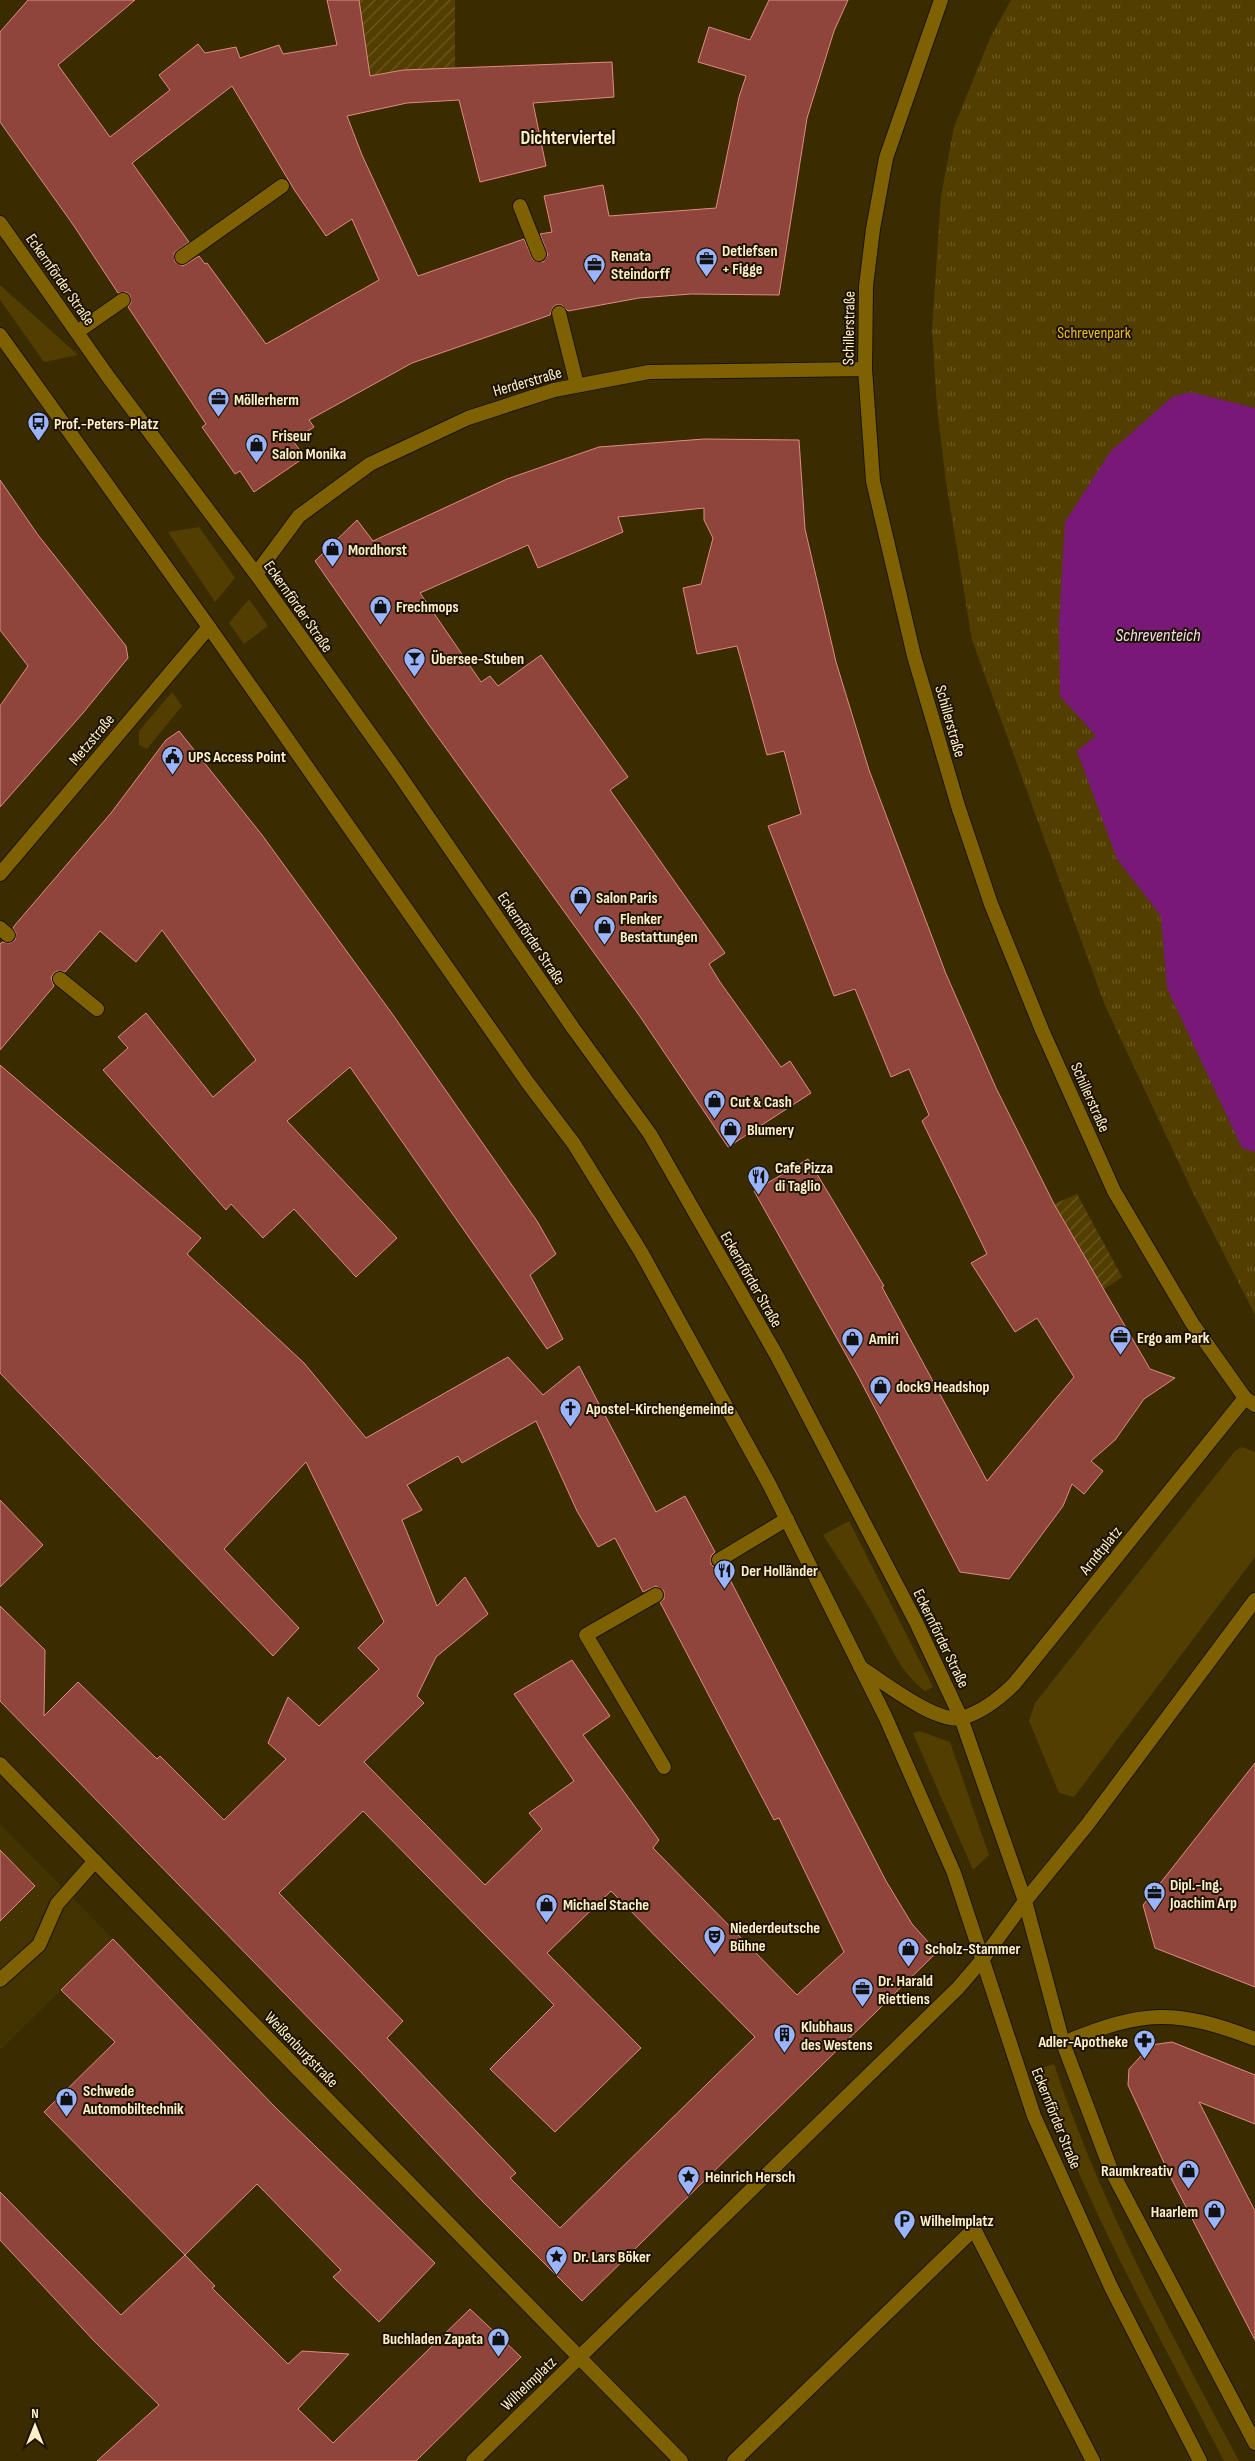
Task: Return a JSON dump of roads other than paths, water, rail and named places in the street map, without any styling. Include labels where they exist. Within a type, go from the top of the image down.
[{"type":"street","name":"Schillerstraße","points":[[941,0],[886,158],[873,229],[866,286],[865,369],[875,491],[914,656],[958,806],[991,904],[1042,1030],[1114,1191],[1192,1323],[1250,1402]]},
{"type":"street","points":[[182,257],[282,186]]},
{"type":"street","points":[[520,206],[539,254]]},
{"type":"street","name":"Eckernförder Straße","points":[[0,223],[77,332],[256,574],[396,770],[573,1028],[650,1134],[777,1356],[916,1622],[961,1718],[1025,1901],[1063,2043],[1111,2170],[1255,2443]]},
{"type":"street","points":[[77,332],[123,300]]},
{"type":"street","points":[[559,313],[577,385]]},
{"type":"street","name":"Eckernförder Straße","points":[[0,335],[209,627],[528,1083],[574,1144],[640,1252],[724,1402],[787,1520],[885,1716],[954,1873],[1034,2116],[1111,2287],[1200,2461]]},
{"type":"street","name":"Herderstraße","points":[[256,574],[299,516],[370,464],[468,418],[554,390],[649,372],[865,369]]},
{"type":"street","name":"Metzstraße","points":[[0,874],[209,627]]},
{"type":"street","points":[[60,979],[97,1010]]},
{"type":"street","name":"Arndtplatz","points":[[961,1718],[1000,1698],[1014,1684],[1250,1402]]},
{"type":"street","points":[[720,1560],[787,1520]]},
{"type":"street","points":[[656,1595],[586,1635],[664,1767]]},
{"type":"street","points":[[1025,1901],[1087,1824],[1255,1600]]},
{"type":"street","points":[[860,1667],[937,1716],[961,1718]]},
{"type":"street","name":"Weißenburgstraße","points":[[0,1764],[681,2461]]},
{"type":"street","points":[[0,1980],[39,1945],[57,1904],[95,1861]]},
{"type":"street","name":"Wilhelmplatz","points":[[473,2461],[912,2033],[982,1960],[1025,1901]]},
{"type":"street","points":[[1063,2043],[1100,2028],[1134,2018],[1171,2016],[1215,2024],[1255,2039]]},
{"type":"street","points":[[734,2461],[974,2229],[1093,2461]]},
{"type":"water","name":"Schreventeich","points":[[1190,392],[1255,408],[1255,1152],[1242,1148],[1167,988],[1161,916],[1117,859],[1077,751],[1096,736],[1060,696],[1059,623],[1065,522],[1110,452],[1172,397]]},
{"type":"place","name":"Detlefsen + Figge","points":[[706,278]]},
{"type":"place","name":"Renata Steindorff","points":[[595,283]]},
{"type":"place","name":"Möllerherm","points":[[218,418]]},
{"type":"place","name":"Prof.-Peters-Platz","points":[[38,442]]},
{"type":"place","name":"Friseur Salon Monika","points":[[256,463]]},
{"type":"place","name":"Mordhorst","points":[[332,568]]},
{"type":"place","name":"Frechmops","points":[[380,625]]},
{"type":"place","name":"Übersee-Stuben","points":[[415,677]]},
{"type":"place","name":"UPS Access Point","points":[[172,775]]},
{"type":"place","name":"Salon Paris","points":[[580,916]]},
{"type":"place","name":"Flenker Bestattungen","points":[[604,946]]},
{"type":"place","name":"Cut & Cash","points":[[714,1120]]},
{"type":"place","name":"Blumery","points":[[731,1148]]},
{"type":"place","name":"Cafe Pizza di Taglio","points":[[759,1195]]},
{"type":"place","name":"Ergo am Park","points":[[1121,1356]]},
{"type":"place","name":"Amiri","points":[[853,1357]]},
{"type":"place","name":"dock9 Headshop","points":[[880,1405]]},
{"type":"place","name":"Apostel-Kirchengemeinde","points":[[570,1427]]},
{"type":"place","name":"Der Holländer","points":[[725,1589]]},
{"type":"place","name":"Dipl.-Ing. Joachim Arp","points":[[1154,1912]]},
{"type":"place","name":"Michael Stache","points":[[547,1923]]},
{"type":"place","name":"Niederdeutsche Bühne","points":[[714,1955]]},
{"type":"place","name":"Scholz-Stammer","points":[[909,1967]]},
{"type":"place","name":"Dr. Harald Riettiens","points":[[862,2008]]},
{"type":"place","name":"Klubhaus des Westens","points":[[785,2054]]},
{"type":"place","name":"Adler-Apotheke","points":[[1144,2060]]},
{"type":"place","name":"Schwede Automobiltechnik","points":[[67,2118]]},
{"type":"place","name":"Raumkreativ","points":[[1189,2189]]},
{"type":"place","name":"Heinrich Hersch","points":[[689,2195]]},
{"type":"place","name":"Haarlem","points":[[1214,2230]]},
{"type":"place","name":"Wilhelmplatz","points":[[904,2239]]},
{"type":"place","name":"Dr. Lars Böker","points":[[557,2275]]},
{"type":"place","name":"Buchladen Zapata","points":[[499,2357]]},
{"type":"district","name":"Dichterviertel","points":[[568,137]]},
{"type":"park label","name":"Schrevenpark","points":[[1094,332]]}]
